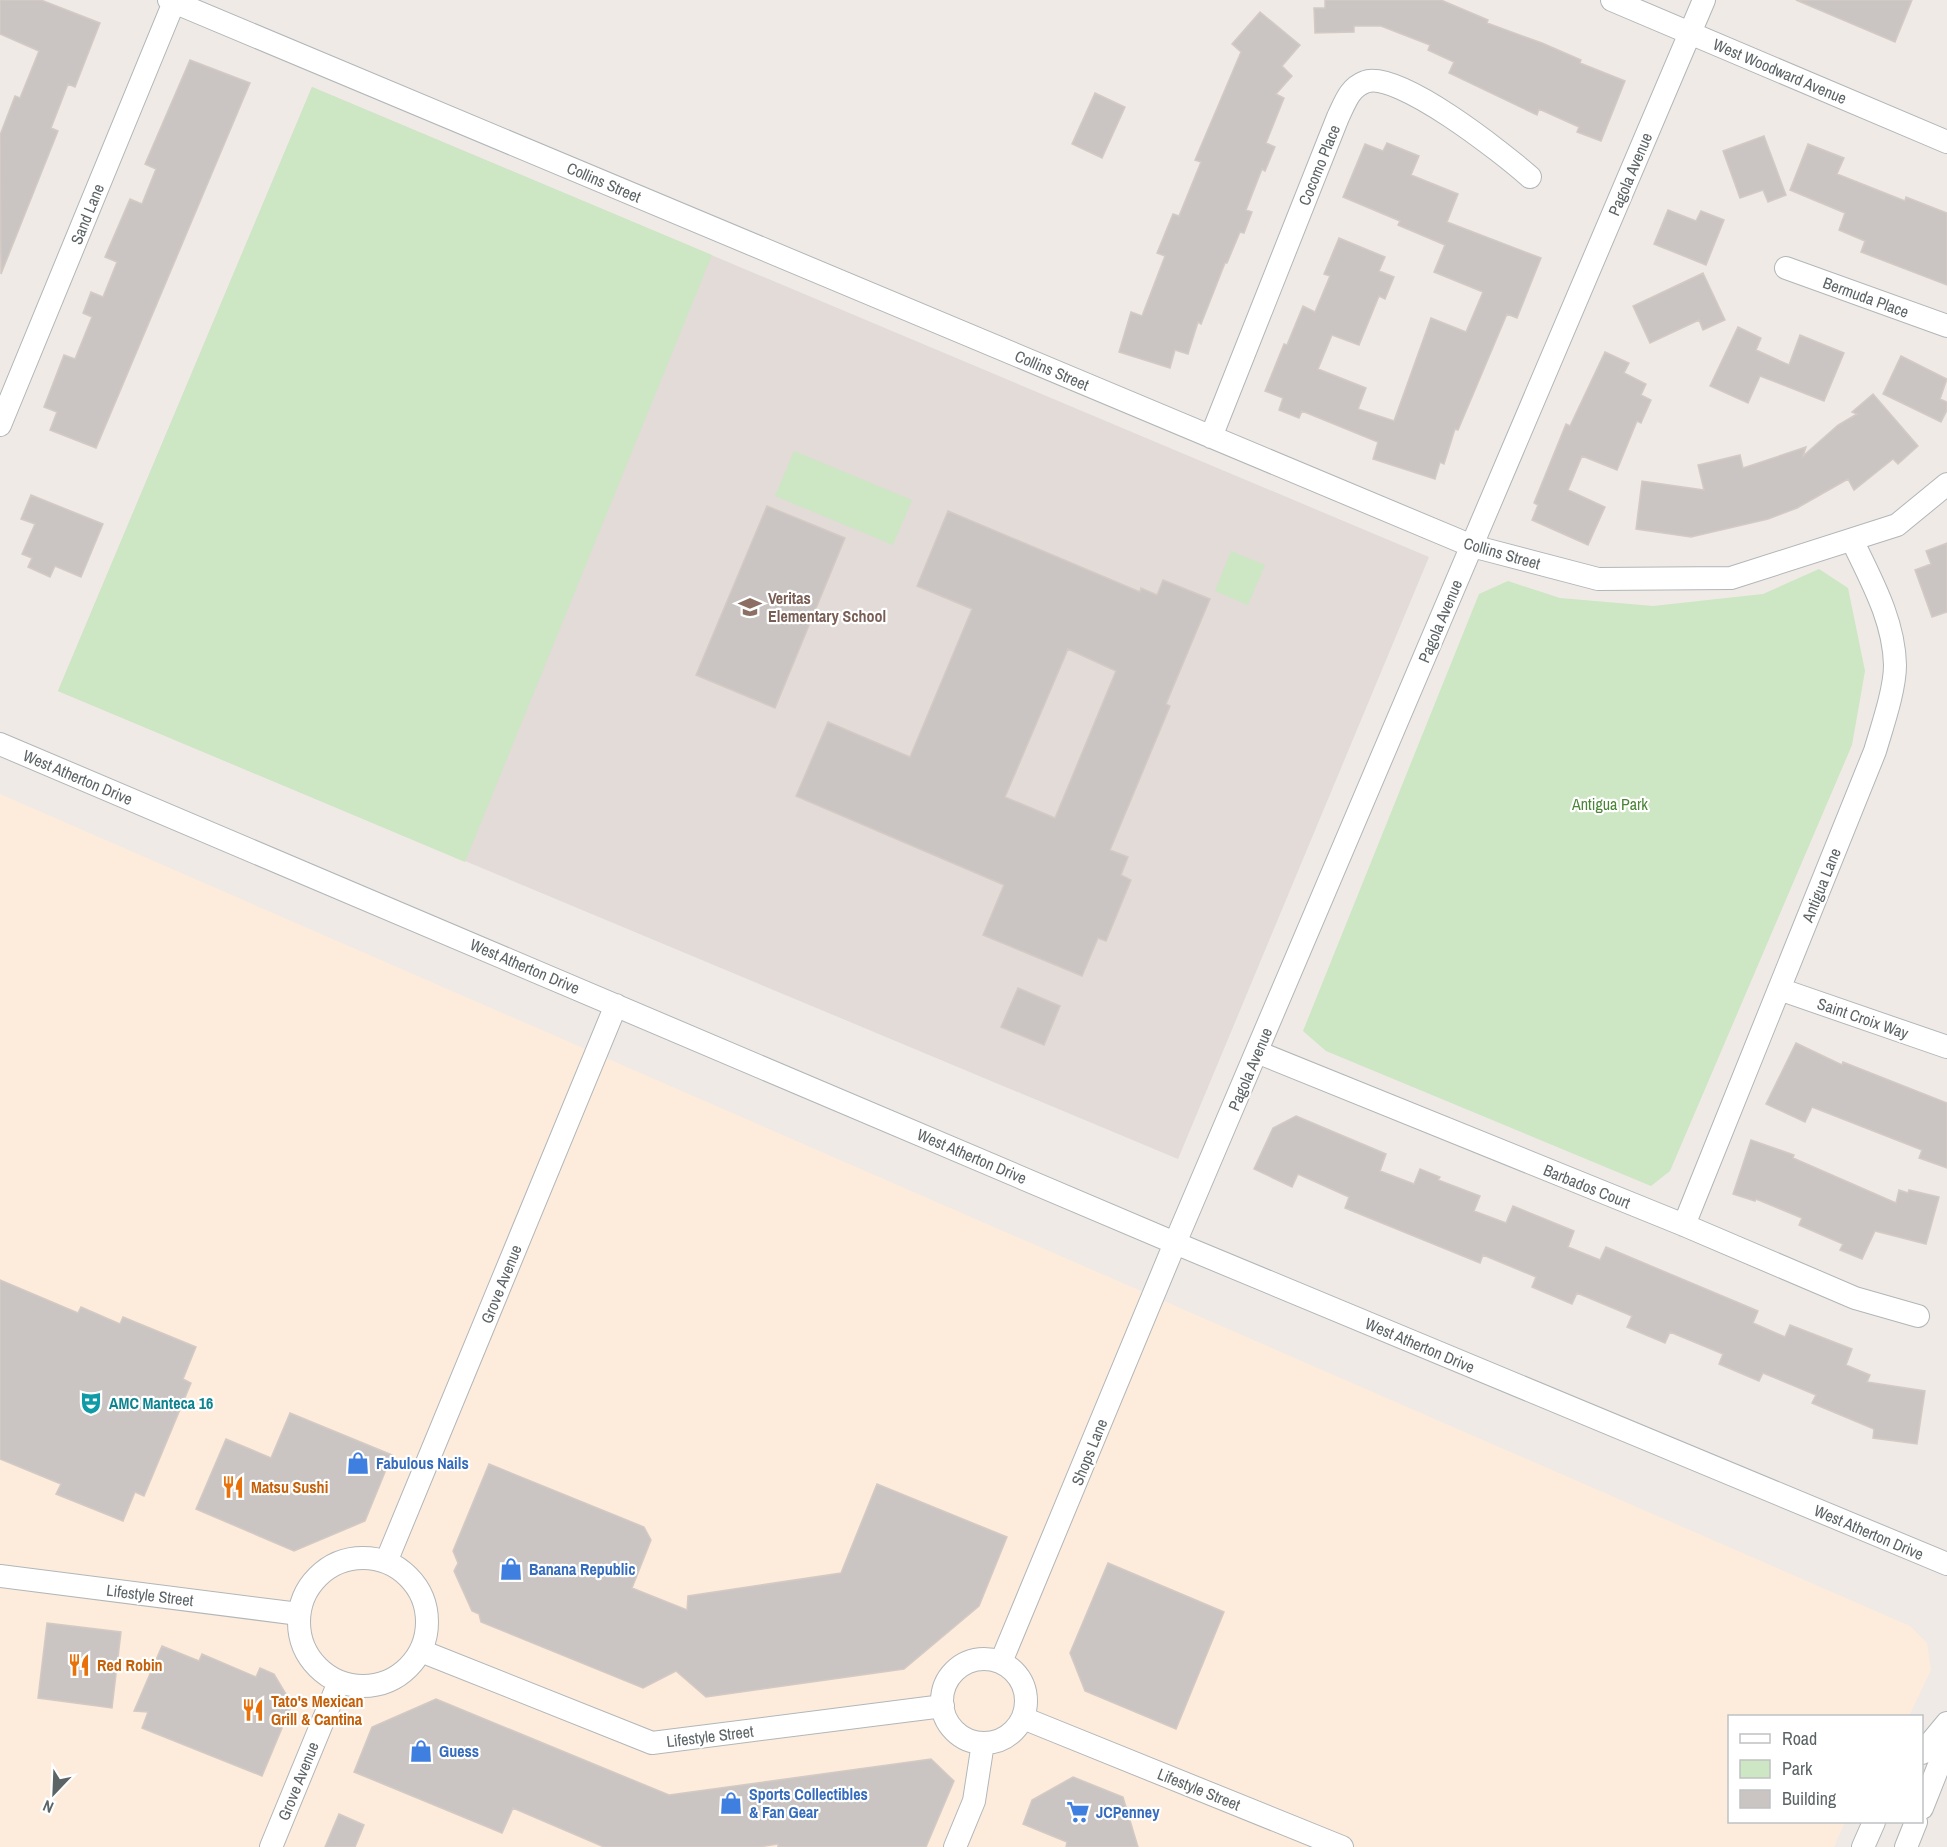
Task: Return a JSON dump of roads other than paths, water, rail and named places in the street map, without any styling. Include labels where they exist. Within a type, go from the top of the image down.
[{"type":"street","name":"West Woodward Avenue","points":[[1612,0],[1947,142]]},
{"type":"street","name":"Pagola Avenue","points":[[1175,1242],[1704,0]]},
{"type":"street","name":"Sand Lane","points":[[0,425],[171,1]]},
{"type":"street","name":"Collins Street","points":[[171,1],[1472,546],[1598,579],[1731,578],[1897,525],[1947,484]]},
{"type":"street","name":"Cocomo Place","points":[[1211,437],[1338,117],[1352,89],[1367,80],[1395,84],[1485,139],[1530,177]]},
{"type":"street","name":"Bermuda Place","points":[[1786,268],[1947,326]]},
{"type":"street","name":"Antigua Lane","points":[[1684,1225],[1875,751],[1895,666],[1887,614],[1852,540]]},
{"type":"street","name":"West Atherton Drive","points":[[0,744],[1175,1242],[1947,1564]]},
{"type":"street","name":"Saint Croix Way","points":[[1779,988],[1947,1047]]},
{"type":"street","name":"Grove Avenue","points":[[386,1562],[616,1005]]},
{"type":"street","name":"Barbados Court","points":[[1257,1052],[1684,1225],[1855,1298],[1918,1316]]},
{"type":"street","name":"Shops Lane","points":[[1001,1662],[1175,1242]]},
{"type":"street","points":[[364,1558],[386,1562],[414,1583],[425,1603],[427,1630],[421,1651],[403,1673],[383,1683],[361,1686],[339,1682],[327,1675],[311,1659],[300,1637],[299,1614],[311,1585],[327,1569],[342,1562],[364,1558]]},
{"type":"street","name":"Lifestyle Street","points":[[0,1576],[299,1614]]},
{"type":"street","name":"Lifestyle Street","points":[[421,1651],[652,1743],[943,1706]]},
{"type":"street","points":[[985,1658],[1001,1662],[1019,1676],[1025,1688],[1027,1701],[1023,1718],[1010,1735],[999,1741],[983,1743],[961,1736],[951,1726],[943,1706],[944,1686],[960,1665],[985,1658]]},
{"type":"street","name":"Grove Avenue","points":[[271,1847],[339,1682]]},
{"type":"street","name":"Lifestyle Street","points":[[1023,1718],[1342,1847]]},
{"type":"street","points":[[1923,1752],[1947,1723]]},
{"type":"street","points":[[955,1847],[974,1801],[983,1743]]},
{"type":"street","points":[[1923,1805],[1947,1745]]},
{"type":"street","points":[[1863,1847],[1873,1823]]},
{"type":"street","points":[[1906,1847],[1915,1823]]},
{"type":"place","name":"Veritas Elementary School","points":[[750,607]]},
{"type":"place","name":"AMC Manteca 16","points":[[91,1403]]},
{"type":"place","name":"Fabulous Nails","points":[[358,1463]]},
{"type":"place","name":"Matsu Sushi","points":[[233,1487]]},
{"type":"place","name":"Banana Republic","points":[[511,1569]]},
{"type":"place","name":"Red Robin","points":[[79,1665]]},
{"type":"place","name":"Tato's Mexican Grill & Cantina","points":[[253,1710]]},
{"type":"place","name":"Guess","points":[[421,1751]]},
{"type":"place","name":"Sports Collectibles & Fan Gear","points":[[731,1803]]},
{"type":"place","name":"JCPenney","points":[[1078,1812]]},
{"type":"park label","name":"Antigua Park","points":[[1610,804]]}]
